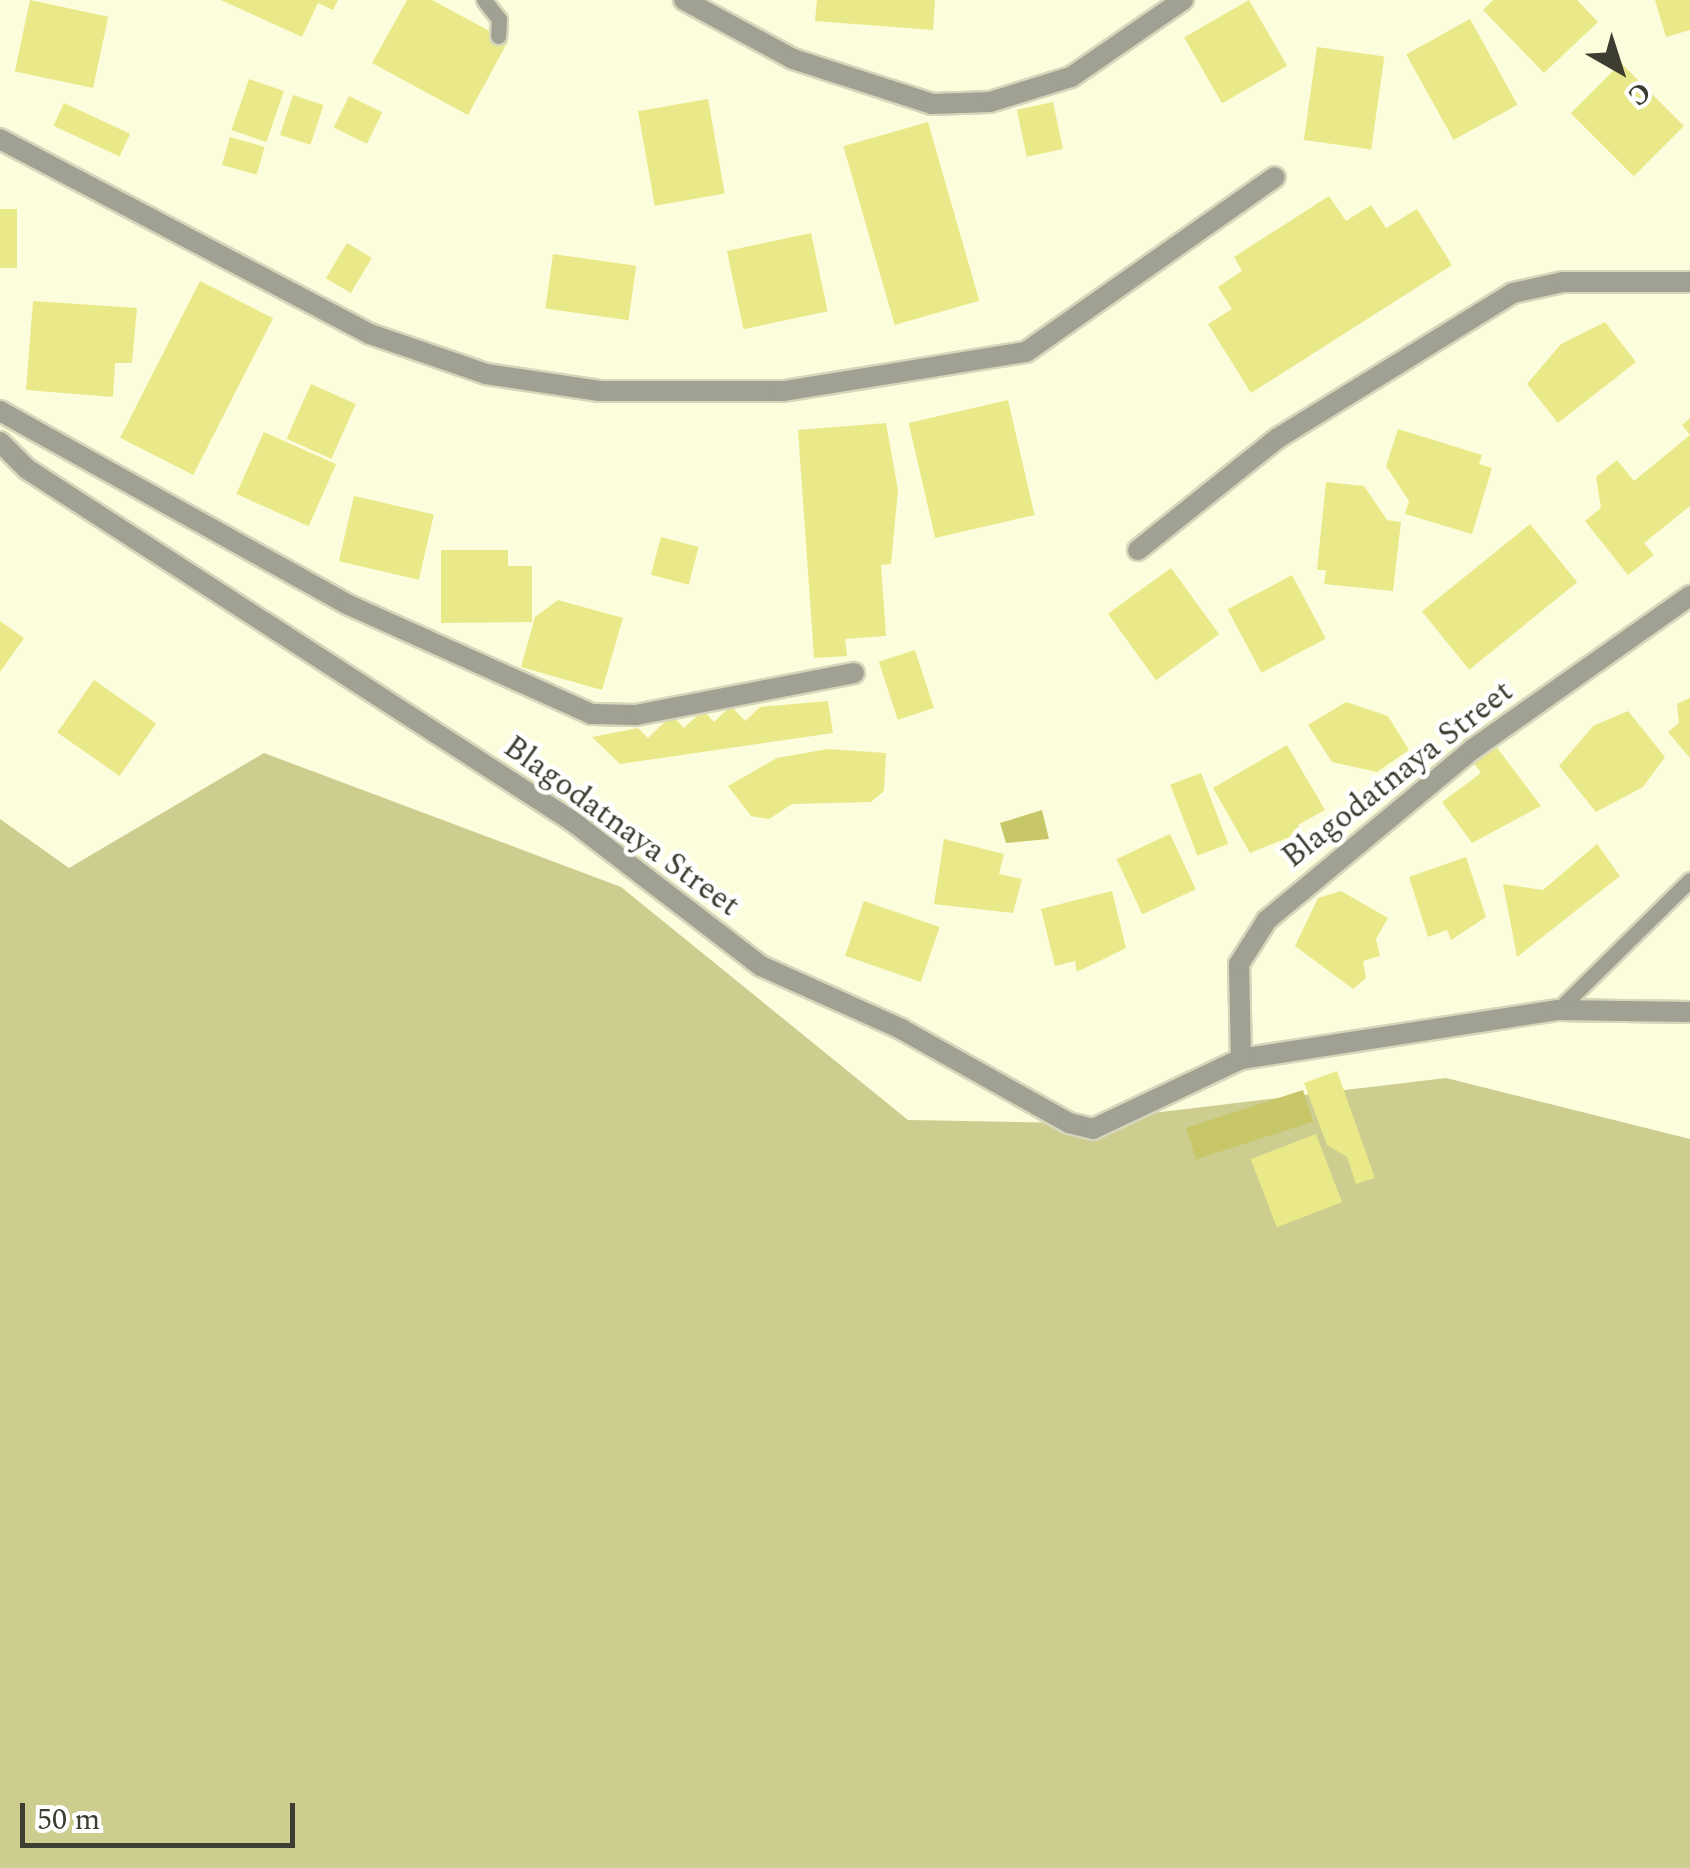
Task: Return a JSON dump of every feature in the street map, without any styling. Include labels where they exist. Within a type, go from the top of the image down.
[{"type":"street","points":[[684,0],[793,59],[932,104],[990,102],[1071,77],[1183,0]]},
{"type":"street","points":[[0,139],[370,334],[486,374],[600,390],[784,391],[1026,352],[1274,178]]},
{"type":"street","points":[[1138,550],[1278,438],[1513,293],[1563,282],[1690,282]]},
{"type":"street","points":[[0,411],[349,605],[592,714],[636,715],[854,673]]},
{"type":"street","name":"Blagodatnaya Street","points":[[0,442],[27,469],[572,821],[761,966],[901,1028],[1028,1104],[1093,1129],[1241,1060],[1558,1010],[1690,1012]]},
{"type":"street","name":"Blagodatnaya Street","points":[[1241,1060],[1239,964],[1268,920],[1474,749],[1690,596]]},
{"type":"lane","points":[[484,0],[499,19],[498,36]]},
{"type":"lane","points":[[1558,1010],[1690,880]]},
{"type":"green space","points":[[264,753],[621,887],[908,1120],[1069,1123],[1446,1078],[1690,1139],[1690,1868],[0,1868],[0,819],[69,868]]},
{"type":"shaded area","points":[[1042,810],[1049,839],[1006,843],[1000,823]]},
{"type":"shaded area","points":[[1303,1090],[1313,1121],[1196,1159],[1186,1128]]},
{"type":"building","points":[[30,0],[108,17],[93,88],[15,71]]},
{"type":"building","points":[[221,0],[338,0],[333,10],[318,3],[302,37]]},
{"type":"building","points":[[407,0],[432,0],[508,41],[468,115],[372,63]]},
{"type":"building","points":[[817,0],[935,0],[933,30],[815,21]]},
{"type":"building","points":[[1249,0],[1287,66],[1222,103],[1184,38]]},
{"type":"building","points":[[1493,0],[1577,0],[1598,22],[1544,73],[1483,10]]},
{"type":"building","points":[[1655,0],[1690,0],[1690,30],[1666,37]]},
{"type":"building","points":[[1470,19],[1518,105],[1454,140],[1406,54]]},
{"type":"building","points":[[1317,47],[1384,56],[1371,150],[1304,140]]},
{"type":"building","points":[[1621,63],[1684,126],[1634,176],[1571,113]]},
{"type":"building","points":[[249,79],[284,91],[266,142],[231,130]]},
{"type":"building","points":[[293,95],[323,105],[310,145],[280,135]]},
{"type":"building","points":[[349,96],[382,112],[367,144],[334,127]]},
{"type":"building","points":[[708,99],[725,194],[655,206],[638,111]]},
{"type":"building","points":[[1053,102],[1063,149],[1027,157],[1017,110]]},
{"type":"building","points":[[64,103],[130,134],[120,157],[53,126]]},
{"type":"building","points":[[928,122],[979,301],[895,325],[843,146]]},
{"type":"building","points":[[230,137],[265,147],[257,175],[222,165]]},
{"type":"building","points":[[1329,196],[1346,221],[1371,205],[1386,228],[1417,209],[1452,265],[1251,393],[1208,324],[1232,309],[1218,287],[1242,271],[1234,257]]},
{"type":"building","points":[[0,209],[17,209],[17,268],[0,268]]},
{"type":"building","points":[[811,233],[828,311],[744,329],[727,251]]},
{"type":"building","points":[[347,243],[372,258],[351,293],[326,278]]},
{"type":"building","points":[[553,254],[636,266],[629,320],[545,308]]},
{"type":"building","points":[[200,281],[273,318],[193,475],[120,438]]},
{"type":"building","points":[[33,301],[137,308],[132,363],[115,363],[113,397],[26,390]]},
{"type":"building","points":[[1605,322],[1636,362],[1558,423],[1527,384],[1561,344]]},
{"type":"building","points":[[311,384],[356,404],[331,459],[287,439]]},
{"type":"building","points":[[1008,400],[1035,515],[935,538],[909,423]]},
{"type":"building","points":[[1690,418],[1690,435],[1682,425]]},
{"type":"building","points":[[886,423],[898,490],[891,564],[881,565],[886,636],[845,639],[847,656],[814,658],[798,430]]},
{"type":"building","points":[[1398,429],[1482,455],[1479,464],[1492,468],[1472,534],[1405,514],[1409,501],[1386,466]]},
{"type":"building","points":[[264,432],[336,464],[309,526],[236,494]]},
{"type":"building","points":[[1690,435],[1690,506],[1644,543],[1654,555],[1628,575],[1585,521],[1601,508],[1596,477],[1617,460],[1634,481]]},
{"type":"building","points":[[1326,482],[1364,486],[1387,520],[1401,522],[1393,591],[1324,584],[1326,570],[1317,570]]},
{"type":"building","points":[[354,496],[434,514],[419,580],[339,561]]},
{"type":"building","points":[[1530,524],[1577,582],[1469,670],[1422,611]]},
{"type":"building","points":[[661,537],[699,547],[689,585],[651,575]]},
{"type":"building","points":[[441,550],[508,550],[508,566],[532,566],[532,622],[441,623]]},
{"type":"building","points":[[1171,568],[1219,634],[1156,680],[1108,614]]},
{"type":"building","points":[[1292,575],[1326,639],[1261,673],[1228,609]]},
{"type":"building","points":[[558,600],[623,618],[602,690],[521,667],[535,617]]},
{"type":"building","points":[[0,621],[24,638],[0,672]]},
{"type":"building","points":[[915,650],[934,708],[898,720],[879,662]]},
{"type":"building","points":[[94,680],[156,724],[120,776],[57,732]]},
{"type":"building","points":[[1690,698],[1690,758],[1668,732],[1679,723],[1677,704]]},
{"type":"building","points":[[828,701],[833,733],[620,764],[592,737],[638,728],[648,738],[672,715],[684,728],[703,710],[714,722],[731,706],[745,721],[760,707]]},
{"type":"building","points":[[1346,702],[1388,716],[1409,750],[1377,772],[1332,762],[1308,725]]},
{"type":"building","points":[[1628,711],[1665,757],[1643,787],[1596,812],[1559,766],[1593,726]]},
{"type":"building","points":[[1287,745],[1325,810],[1298,825],[1302,832],[1250,853],[1213,788]]},
{"type":"building","points":[[1495,745],[1541,806],[1472,843],[1442,802],[1481,773],[1473,762]]},
{"type":"building","points":[[828,749],[886,753],[884,791],[871,802],[792,804],[769,819],[751,816],[728,786],[777,758]]},
{"type":"building","points":[[1201,773],[1228,844],[1197,856],[1170,785]]},
{"type":"building","points":[[1170,834],[1196,889],[1142,914],[1117,859]]},
{"type":"building","points":[[944,839],[1004,854],[999,874],[1022,879],[1013,913],[934,904]]},
{"type":"building","points":[[1597,844],[1620,876],[1517,957],[1503,884],[1543,890]]},
{"type":"building","points":[[1466,857],[1486,917],[1451,940],[1447,930],[1428,937],[1409,877]]},
{"type":"building","points":[[1112,891],[1126,948],[1077,972],[1075,961],[1055,966],[1041,909]]},
{"type":"building","points":[[1341,891],[1388,918],[1376,939],[1380,956],[1363,961],[1366,978],[1353,989],[1295,946],[1318,898]]},
{"type":"building","points":[[864,901],[940,927],[921,982],[845,956]]},
{"type":"building","points":[[1337,1071],[1375,1178],[1356,1184],[1347,1157],[1327,1145],[1304,1083]]},
{"type":"building","points":[[1316,1134],[1342,1202],[1277,1227],[1251,1159]]}]
